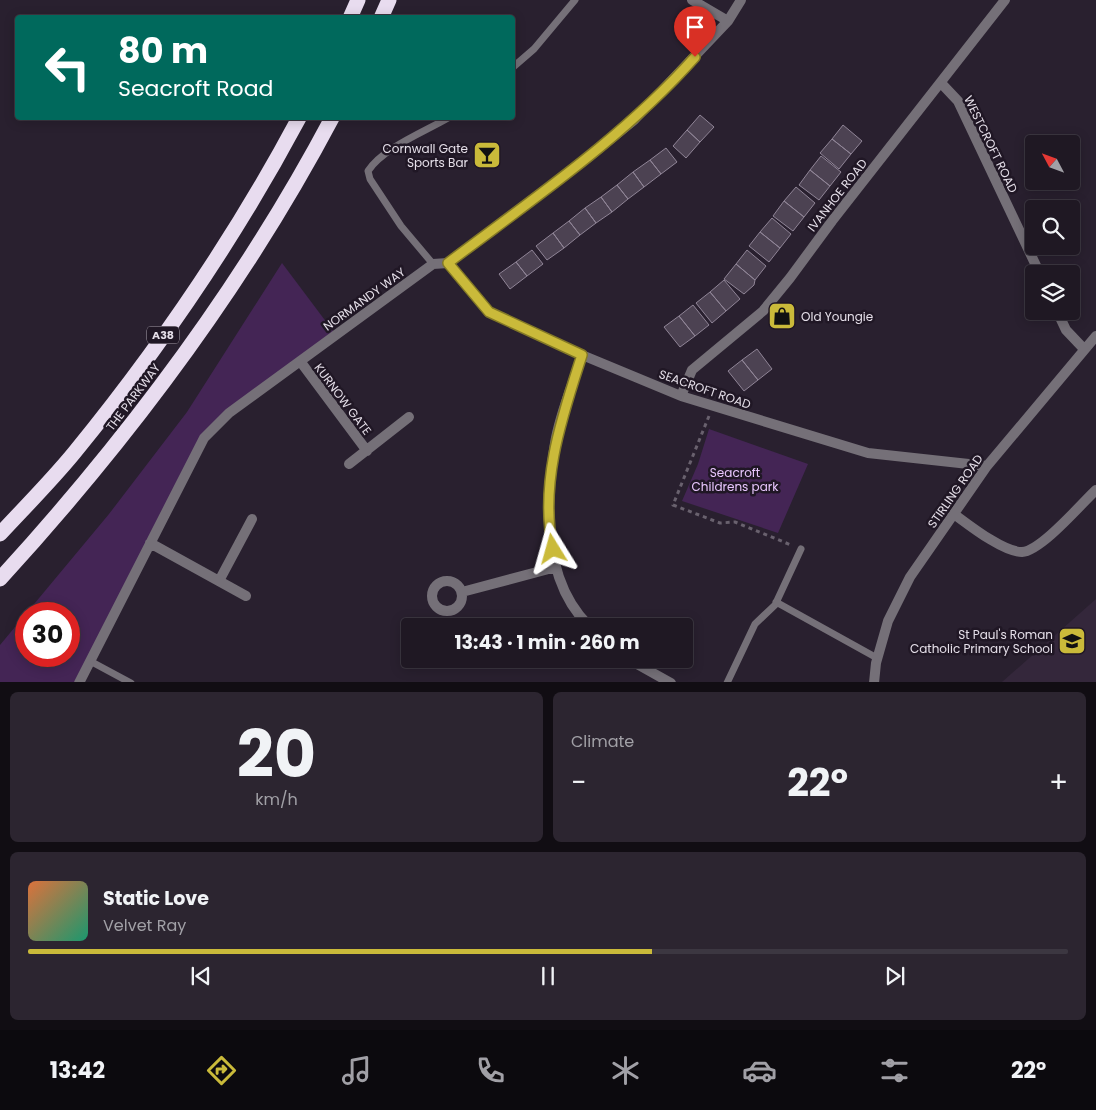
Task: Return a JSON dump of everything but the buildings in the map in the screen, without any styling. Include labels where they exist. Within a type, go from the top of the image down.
[{"type":"highway","points":[[351,15],[358,0]]},
{"type":"highway","points":[[382,15],[389,0]]},
{"type":"highway","name":"THE PARKWAY","points":[[0,534],[73,455],[129,384],[192,295],[246,212],[298,120]]},
{"type":"highway","name":"THE PARKWAY","points":[[0,579],[99,466],[181,359],[285,203],[331,120]]},
{"type":"street","points":[[692,0],[728,21]]},
{"type":"street","points":[[432,264],[448,263],[586,160],[634,120],[728,21],[741,0]]},
{"type":"street","name":"IVANHOE ROAD","points":[[681,396],[692,370],[763,312],[1005,0]]},
{"type":"street","name":"WESTCROFT ROAD","points":[[941,83],[958,101],[1036,265]]},
{"type":"street","name":"SEACROFT ROAD","points":[[448,263],[489,312],[582,355],[681,396],[868,453],[987,466]]},
{"type":"street","name":"NORMANDY WAY","points":[[79,682],[204,438],[229,413],[432,264]]},
{"type":"street","points":[[1061,320],[1066,330],[1084,349]]},
{"type":"street","name":"STIRLING ROAD","points":[[874,682],[877,658],[888,621],[910,577],[987,466],[1096,336]]},
{"type":"street","points":[[582,355],[555,442],[550,490],[549,532],[564,595],[583,618]]},
{"type":"street","name":"KURNOW GATE","points":[[300,362],[367,451]]},
{"type":"street","name":"KURNOW GATE","points":[[349,464],[409,417]]},
{"type":"street","points":[[954,514],[1003,546],[1022,552],[1038,545],[1096,490]]},
{"type":"street","points":[[219,581],[252,519]]},
{"type":"street","points":[[150,543],[246,596]]},
{"type":"street","points":[[462,592],[556,567]]},
{"type":"street","points":[[645,668],[671,682]]},
{"type":"lane","points":[[515,65],[534,49],[575,0]]},
{"type":"lane","points":[[432,264],[401,226],[370,179],[368,171],[373,164],[401,144],[444,120]]},
{"type":"lane","points":[[727,682],[755,624],[776,602],[801,549]]},
{"type":"lane","points":[[776,602],[877,658]]},
{"type":"lane","points":[[90,661],[131,682]]},
{"type":"path","points":[[713,406],[673,505],[720,523],[735,522],[801,549]]},
{"type":"shaded area","name":"St Paul's Roman Catholic Primary School","points":[[1096,599],[1096,682],[1002,682]]},
{"type":"green space","points":[[282,263],[336,335],[204,438],[79,682],[0,682],[0,645],[15,627],[15,667],[80,667],[80,602],[36,602],[109,514],[187,412]]},
{"type":"green space","name":"Seacroft Childrens park","points":[[709,429],[808,464],[778,533],[682,501],[698,464]]},
{"type":"place","name":"Cornwall Gate Sports Bar","points":[[487,155]]},
{"type":"place","name":"Old Youngie","points":[[782,316]]},
{"type":"place","name":"St Paul's Roman Catholic Primary School","points":[[1072,641]]},
{"type":"route","points":[[553,549],[549,532],[550,490],[555,442],[582,355],[489,312],[448,263],[586,160],[634,120],[695,57]]}]
